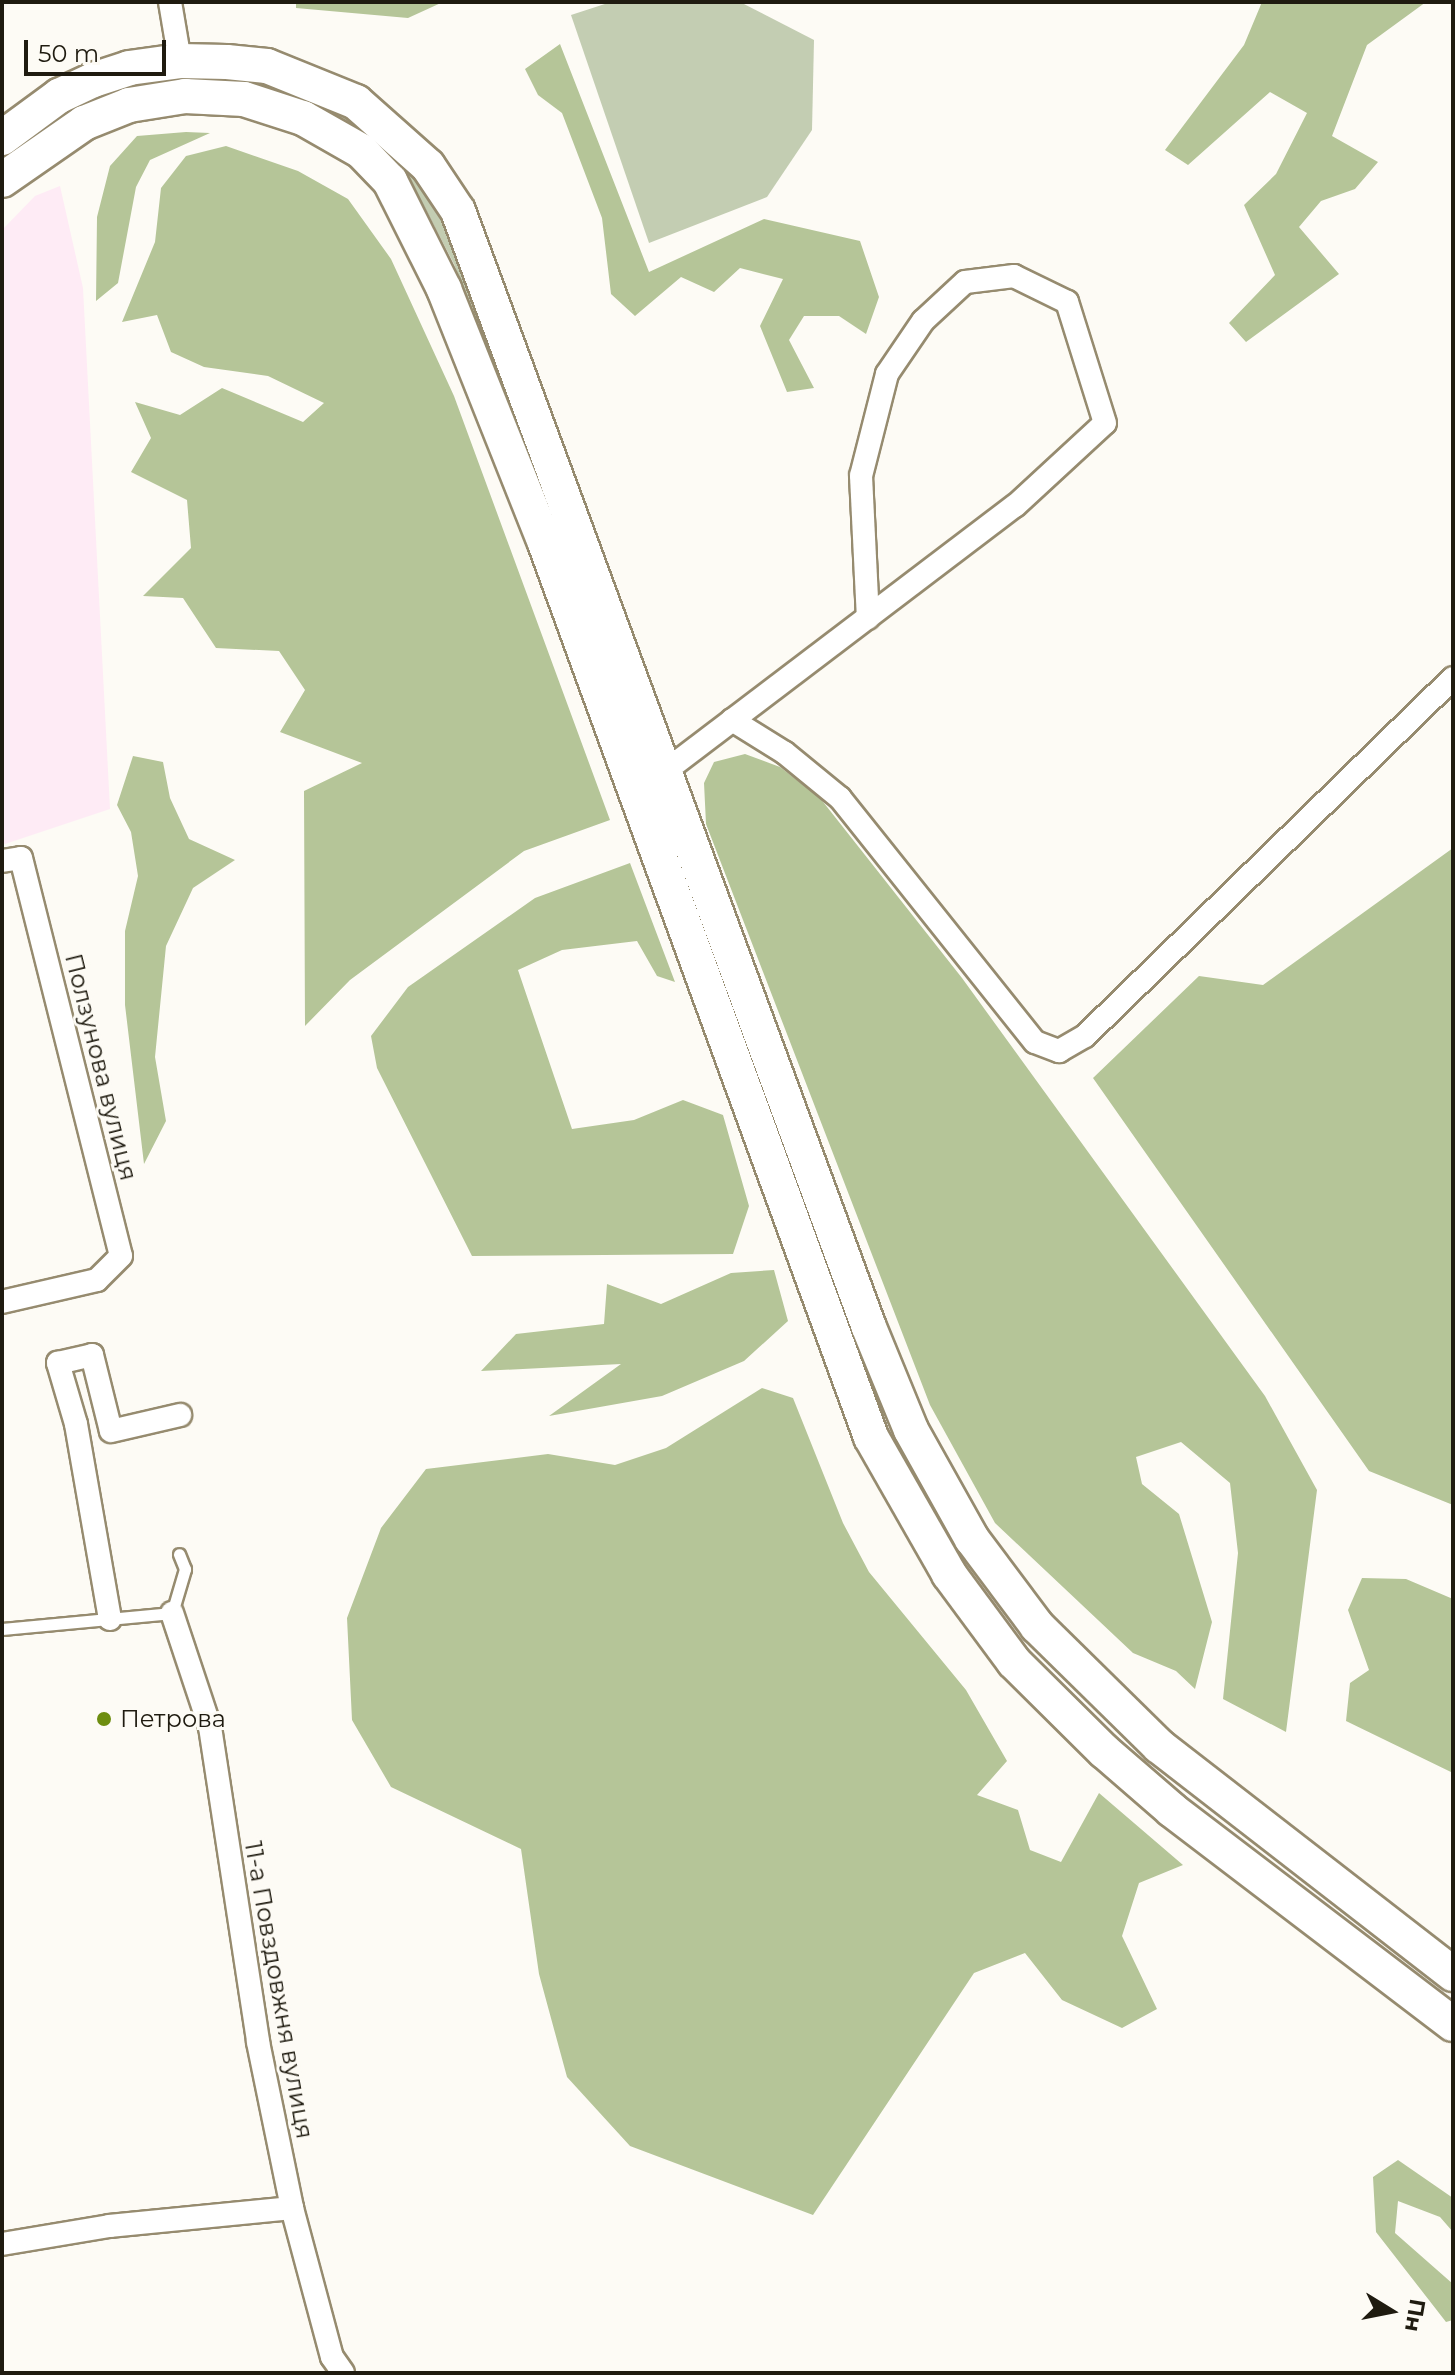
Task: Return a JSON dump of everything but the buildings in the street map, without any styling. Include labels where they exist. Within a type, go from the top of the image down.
[{"type":"main road","points":[[2,138],[59,96],[129,68],[180,61],[267,66],[309,79],[356,102],[428,166],[458,211],[868,1325],[911,1430],[972,1539],[1037,1626],[1147,1736],[1453,1974]]},
{"type":"main road","points":[[2,180],[84,123],[129,105],[185,96],[244,99],[303,118],[361,151],[390,181],[444,289],[544,540],[871,1437],[933,1547],[1014,1662],[1104,1751],[1453,2024]]},
{"type":"street","points":[[174,5],[180,61]]},
{"type":"street","points":[[664,772],[868,618],[1015,506],[1105,423],[1067,302],[1014,276],[965,282],[923,321],[887,374],[861,476],[868,618]]},
{"type":"street","points":[[732,720],[785,753],[840,798],[1035,1042],[1059,1051],[1085,1036],[1453,678]]},
{"type":"street","name":"Ползунова вулиця","points":[[2,1302],[97,1280],[121,1256],[11,859]]},
{"type":"street","points":[[110,1619],[76,1424],[58,1363],[92,1355],[111,1431],[180,1415]]},
{"type":"street","name":"11-а Повздовжня вулиця","points":[[172,1613],[210,1727],[258,2042],[292,2208],[332,2357],[343,2373]]},
{"type":"street","points":[[2,2244],[109,2226],[292,2208]]},
{"type":"lane","points":[[2,1629],[172,1613],[185,1569],[179,1554]]},
{"type":"shaded area","points":[[60,186],[83,288],[110,809],[2,845],[2,230],[35,196]]},
{"type":"green space","points":[[296,2],[443,2],[408,18],[296,8]]},
{"type":"green space","points":[[611,2],[740,2],[814,40],[812,130],[767,197],[649,243],[571,15]]},
{"type":"green space","points":[[1262,2],[1426,2],[1367,45],[1332,136],[1378,162],[1355,189],[1321,201],[1299,227],[1339,274],[1246,342],[1229,323],[1275,275],[1244,205],[1276,174],[1307,113],[1270,92],[1188,165],[1165,150],[1244,45]]},
{"type":"green space","points":[[560,44],[649,272],[764,219],[860,241],[879,297],[866,334],[839,316],[804,316],[789,340],[814,388],[787,392],[760,326],[783,279],[740,268],[714,292],[681,277],[635,316],[611,294],[602,218],[562,113],[538,95],[525,69]]},
{"type":"green space","points":[[174,76],[270,85],[339,109],[411,167],[445,219],[635,721],[454,264],[424,206],[403,179],[286,98],[55,124],[76,104],[111,89]]},
{"type":"green space","points":[[210,133],[150,160],[136,187],[118,283],[96,301],[97,217],[110,166],[137,136]]},
{"type":"green space","points":[[226,146],[298,171],[348,199],[391,259],[454,396],[610,820],[524,851],[350,980],[305,1026],[304,791],[362,763],[280,732],[305,690],[279,651],[216,648],[183,598],[143,596],[191,548],[187,500],[131,472],[151,438],[135,402],[180,415],[222,388],[303,422],[324,403],[268,376],[204,367],[171,352],[157,315],[122,322],[155,242],[161,188],[186,156]]},
{"type":"green space","points":[[745,754],[780,767],[820,798],[962,978],[1265,1396],[1317,1490],[1286,1732],[1223,1699],[1238,1553],[1230,1483],[1181,1442],[1136,1457],[1142,1484],[1179,1514],[1212,1622],[1195,1689],[1176,1671],[1133,1653],[995,1523],[930,1405],[706,824],[704,783],[714,762]]},
{"type":"green space","points":[[133,756],[163,762],[170,798],[189,839],[235,860],[193,888],[166,946],[155,1057],[166,1121],[144,1164],[125,1005],[125,931],[138,876],[131,832],[117,805]]},
{"type":"green space","points":[[1453,848],[1453,1505],[1369,1471],[1093,1078],[1199,976],[1263,985]]},
{"type":"green space","points":[[630,863],[675,982],[657,976],[637,941],[562,950],[518,970],[572,1129],[634,1120],[683,1100],[723,1115],[749,1206],[733,1254],[472,1256],[377,1068],[371,1036],[408,987],[535,898]]},
{"type":"green space","points":[[774,1270],[788,1321],[744,1361],[662,1396],[549,1416],[621,1364],[481,1371],[516,1334],[604,1324],[607,1284],[661,1304],[731,1273]]},
{"type":"green space","points":[[762,1388],[793,1398],[843,1523],[869,1572],[966,1690],[1007,1761],[977,1795],[1018,1810],[1030,1850],[1061,1862],[1099,1793],[1183,1865],[1139,1883],[1122,1936],[1157,2009],[1122,2028],[1062,2000],[1025,1953],[974,1973],[813,2215],[630,2146],[567,2077],[539,1974],[521,1849],[391,1787],[352,1720],[347,1618],[381,1528],[426,1469],[548,1454],[615,1465],[666,1448]]},
{"type":"green space","points":[[1362,1578],[1406,1579],[1453,1599],[1453,1773],[1346,1721],[1350,1683],[1369,1670],[1348,1610]]},
{"type":"green space","points":[[1398,2160],[1453,2198],[1453,2232],[1440,2217],[1398,2201],[1395,2233],[1453,2284],[1453,2320],[1446,2322],[1376,2232],[1373,2177]]},
{"type":"place","name":"Петрова","points":[[104,1719]]}]
